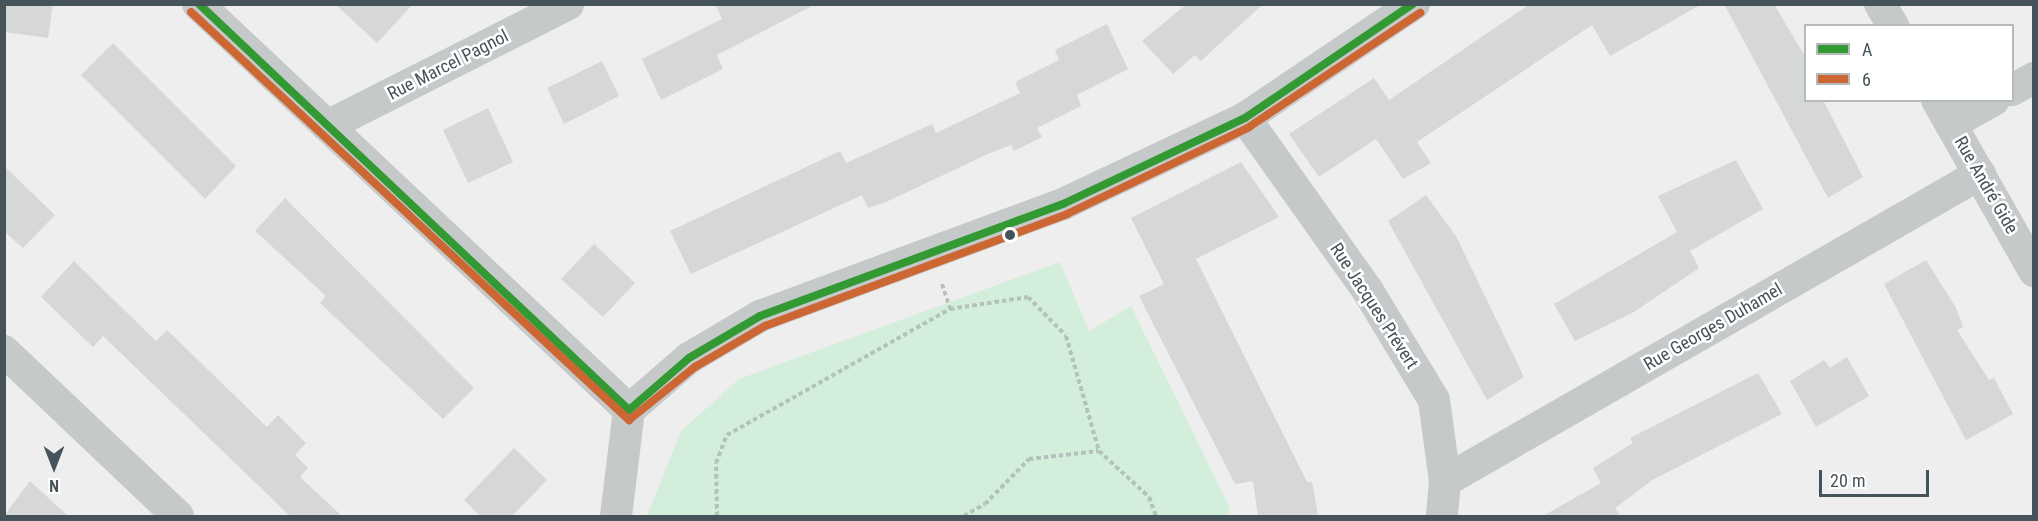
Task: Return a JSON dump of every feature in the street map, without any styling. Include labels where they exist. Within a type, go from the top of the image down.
[{"type":"street","points":[[198,4],[629,410]]},
{"type":"street","name":"Rue Marcel Pagnol","points":[[327,126],[568,4]]},
{"type":"street","points":[[616,516],[629,410],[689,358],[760,315],[1063,204],[1245,118],[1414,4]]},
{"type":"street","points":[[1880,4],[1892,24]]},
{"type":"street","points":[[2014,89],[2034,78]]},
{"type":"street","points":[[1944,112],[1986,102]]},
{"type":"street","name":"Rue André Gide","points":[[1944,112],[2034,271]]},
{"type":"street","name":"Rue Jacques Prévert","points":[[1245,118],[1368,291],[1434,400],[1445,481],[1442,516]]},
{"type":"street","name":"Rue Georges Duhamel","points":[[1445,481],[1980,174]]},
{"type":"street","points":[[4,351],[178,516]]},
{"type":"path","points":[[933,252],[950,309]]},
{"type":"path","points":[[717,516],[716,463],[727,435],[950,309],[1028,297],[1066,336],[1099,451],[1149,497],[1156,516]]},
{"type":"path","points":[[964,516],[985,504],[1029,459],[1099,451]]},
{"type":"green space","points":[[1060,262],[1089,331],[1131,306],[1230,508],[1228,516],[647,516],[681,431],[739,379]]},
{"type":"building","points":[[4,4],[53,4],[48,38],[4,32]]},
{"type":"building","points":[[335,4],[413,4],[377,43]]},
{"type":"building","points":[[715,4],[816,4],[717,55],[723,69],[661,100],[642,59],[722,19]]},
{"type":"building","points":[[1187,4],[1263,4],[1201,61],[1195,55],[1173,74],[1142,41]]},
{"type":"building","points":[[1530,4],[1702,4],[1610,56],[1592,25],[1417,142],[1431,163],[1403,179],[1376,139],[1319,177],[1289,134],[1374,78],[1389,100]]},
{"type":"building","points":[[1724,4],[1774,4],[1804,55],[1804,102],[1824,102],[1863,177],[1828,198]]},
{"type":"building","points":[[1107,24],[1128,69],[1077,95],[1081,106],[1037,128],[1042,137],[1014,151],[1011,145],[990,153],[886,202],[868,208],[862,195],[691,274],[670,231],[840,151],[846,163],[932,124],[936,133],[1020,93],[1015,82],[1059,60],[1055,50]]},
{"type":"building","points":[[113,43],[236,166],[205,199],[81,75]]},
{"type":"building","points":[[602,61],[619,96],[564,124],[547,88]]},
{"type":"building","points":[[488,108],[513,162],[468,183],[443,130]]},
{"type":"building","points":[[1736,160],[1763,209],[1690,251],[1699,268],[1634,312],[1575,341],[1554,304],[1677,232],[1658,196]]},
{"type":"building","points":[[1241,162],[1279,217],[1196,259],[1307,482],[1312,482],[1318,516],[1258,516],[1253,481],[1235,484],[1139,296],[1164,284],[1131,218]]},
{"type":"building","points":[[4,166],[55,215],[23,248],[4,231]]},
{"type":"building","points":[[1426,195],[1456,236],[1524,377],[1487,400],[1388,221]]},
{"type":"building","points":[[285,198],[474,388],[443,419],[320,303],[326,296],[255,231]]},
{"type":"building","points":[[594,244],[635,283],[603,317],[561,279]]},
{"type":"building","points":[[1926,260],[1956,308],[1963,327],[1957,330],[1989,380],[1994,378],[2013,414],[1966,440],[1884,284]]},
{"type":"building","points":[[74,261],[156,341],[167,330],[267,427],[278,415],[306,443],[295,455],[308,468],[300,477],[342,516],[290,516],[103,336],[93,347],[41,297]]},
{"type":"building","points":[[1847,357],[1869,396],[1816,427],[1790,381],[1824,360],[1830,368]]},
{"type":"building","points":[[1758,373],[1782,414],[1654,479],[1615,508],[1620,516],[1543,516],[1601,483],[1593,468],[1633,443],[1630,438]]},
{"type":"building","points":[[514,448],[547,480],[512,516],[480,516],[464,500]]},
{"type":"building","points":[[30,481],[68,516],[4,516]]},
{"type":"transit line","name":"A","points":[[199,4],[629,410],[689,358],[760,316],[1063,204],[1245,118],[1413,4]]},
{"type":"transit line","name":"6","points":[[191,12],[629,420],[695,367],[765,326],[1067,214],[1249,127],[1420,13]]}]
